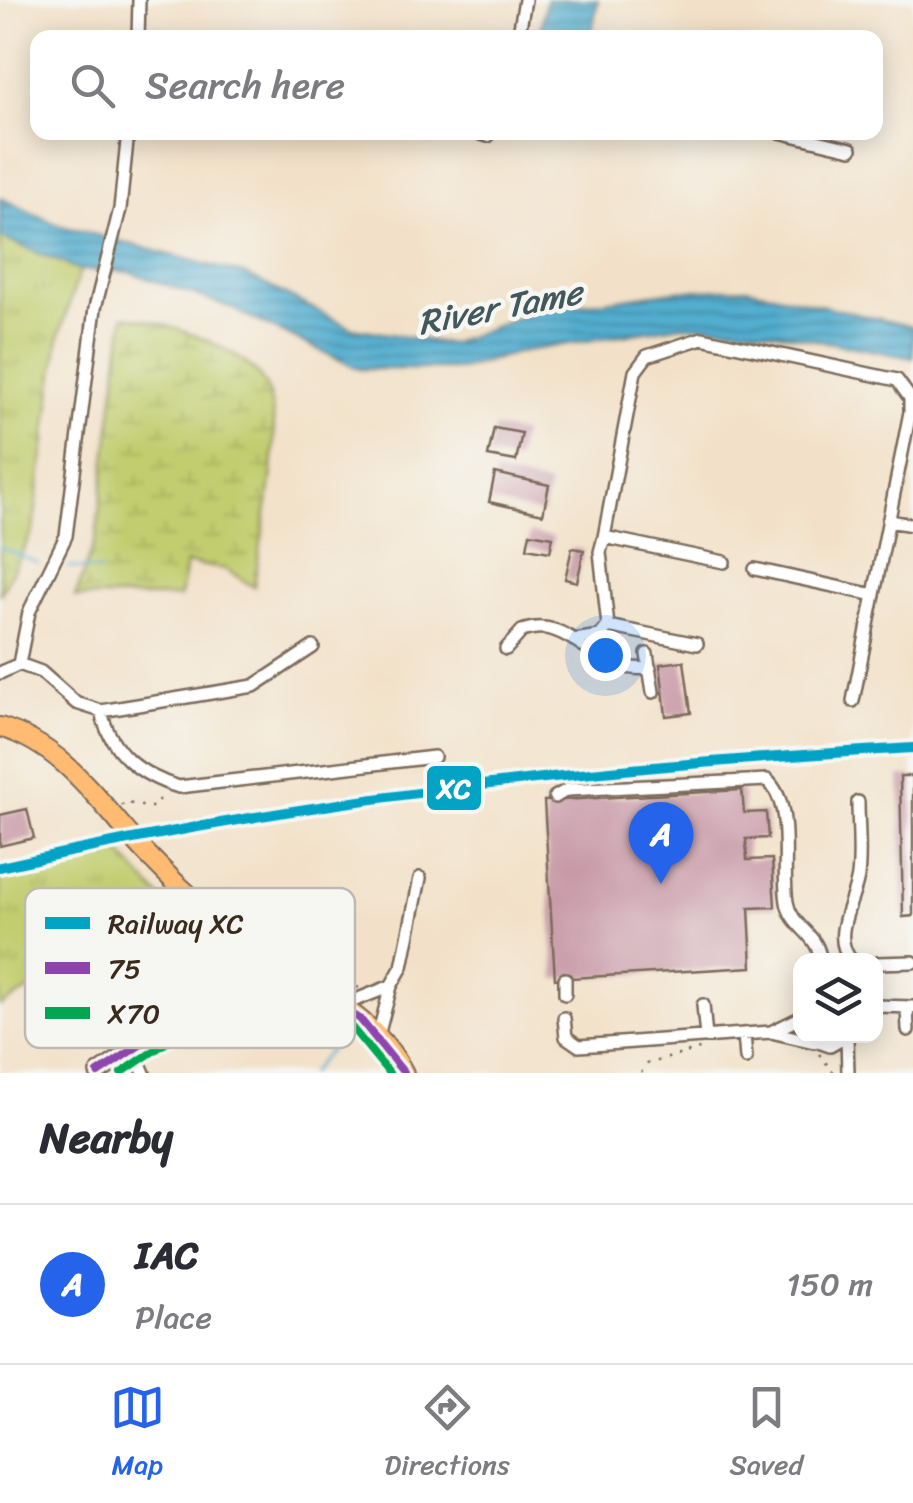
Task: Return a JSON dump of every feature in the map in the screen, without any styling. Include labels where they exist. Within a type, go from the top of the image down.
[{"type":"highway","points":[[8,730],[58,755],[118,811],[146,854],[185,888]]},
{"type":"highway","points":[[355,1016],[378,1036],[404,1073]]},
{"type":"main road","points":[[98,1073],[137,1048]]},
{"type":"street","points":[[138,30],[139,0]]},
{"type":"street","points":[[520,30],[526,0]]},
{"type":"street","points":[[20,664],[29,612],[66,536],[101,283],[117,221],[127,140]]},
{"type":"street","points":[[813,140],[851,149]]},
{"type":"street","points":[[574,640],[600,636],[608,626],[600,552],[635,372],[647,356],[702,338],[897,380],[910,398],[910,412],[853,701]]},
{"type":"street","points":[[888,520],[913,526]]},
{"type":"street","points":[[604,537],[724,562]]},
{"type":"street","points":[[755,569],[874,595]]},
{"type":"street","points":[[506,649],[522,631],[536,626],[574,640],[614,667],[650,668]]},
{"type":"street","points":[[608,626],[697,644]]},
{"type":"street","points":[[0,674],[20,664],[41,672],[76,703],[102,712],[254,686],[313,646]]},
{"type":"street","points":[[648,654],[653,692]]},
{"type":"street","points":[[102,712],[106,736],[149,778],[180,788],[434,758]]},
{"type":"street","points":[[0,716],[8,730]]},
{"type":"street","points":[[555,797],[567,790],[767,780],[780,798],[790,916],[818,944],[819,953]]},
{"type":"street","points":[[845,953],[844,913],[858,879],[858,802]]},
{"type":"street","points":[[378,1036],[391,986],[402,967],[420,878]]},
{"type":"street","points":[[883,963],[913,962]]},
{"type":"street","points":[[564,980],[565,994]]},
{"type":"street","points":[[355,1000],[391,986]]},
{"type":"street","points":[[703,1005],[706,1037]]},
{"type":"street","points":[[883,1007],[910,1007],[908,1030]]},
{"type":"street","points":[[564,1018],[566,1038],[580,1046],[770,1032],[793,1037]]},
{"type":"street","points":[[770,1032],[793,1021]]},
{"type":"street","points":[[744,1034],[746,1058]]},
{"type":"street","points":[[817,1043],[846,1073]]},
{"type":"street","points":[[846,1073],[847,1043]]},
{"type":"street","points":[[134,1050],[144,1073]]},
{"type":"path","points":[[118,811],[124,802],[150,808],[170,784]]},
{"type":"green space","points":[[0,237],[80,270],[59,336],[33,531],[0,595]]},
{"type":"green space","points":[[124,316],[184,331],[228,351],[261,378],[269,394],[273,463],[254,587],[225,569],[186,563],[180,597],[75,597],[96,539]]},
{"type":"green space","points":[[116,848],[152,888],[25,888],[25,993],[0,1006],[0,876]]},
{"type":"water","points":[[546,0],[598,0],[592,30],[540,30]]},
{"type":"water","points":[[0,198],[58,225],[246,275],[352,328],[450,344],[534,311],[675,291],[747,288],[913,327],[913,358],[752,328],[682,325],[519,352],[460,369],[359,369],[229,307],[130,272],[80,270],[0,237]]},
{"type":"building","points":[[494,428],[522,433],[516,461],[488,456]]},
{"type":"building","points":[[495,473],[549,485],[543,514],[489,502]]},
{"type":"building","points":[[530,533],[553,537],[550,552],[527,548]]},
{"type":"building","points":[[572,548],[584,550],[577,582],[565,579]]},
{"type":"building","points":[[684,661],[691,713],[666,716],[660,664]]},
{"type":"building","points":[[900,776],[913,776],[913,916],[903,917]]},
{"type":"building","points":[[742,790],[744,813],[766,812],[768,838],[746,839],[747,860],[772,859],[775,907],[749,908],[752,967],[555,979],[544,801]]},
{"type":"building","points":[[27,809],[34,838],[0,846],[0,815]]},
{"type":"waterway","points":[[0,547],[38,563]]},
{"type":"waterway","points":[[69,567],[101,571]]},
{"type":"waterway","points":[[310,1073],[331,1048]]},
{"type":"rail line","name":"XC","points":[[0,867],[226,822],[454,788],[683,764],[913,748]]},
{"type":"transit line","name":"75","points":[[355,1016],[404,1073]]},
{"type":"transit line","name":"X70","points":[[355,1032],[389,1073]]},
{"type":"transit line","name":"75","points":[[98,1073],[136,1048]]},
{"type":"transit line","name":"X70","points":[[121,1073],[158,1048]]},
{"type":"place","name":"IAC","points":[[661,884]]},
{"type":"water label","name":"River Tame","points":[[500,307]]}]
